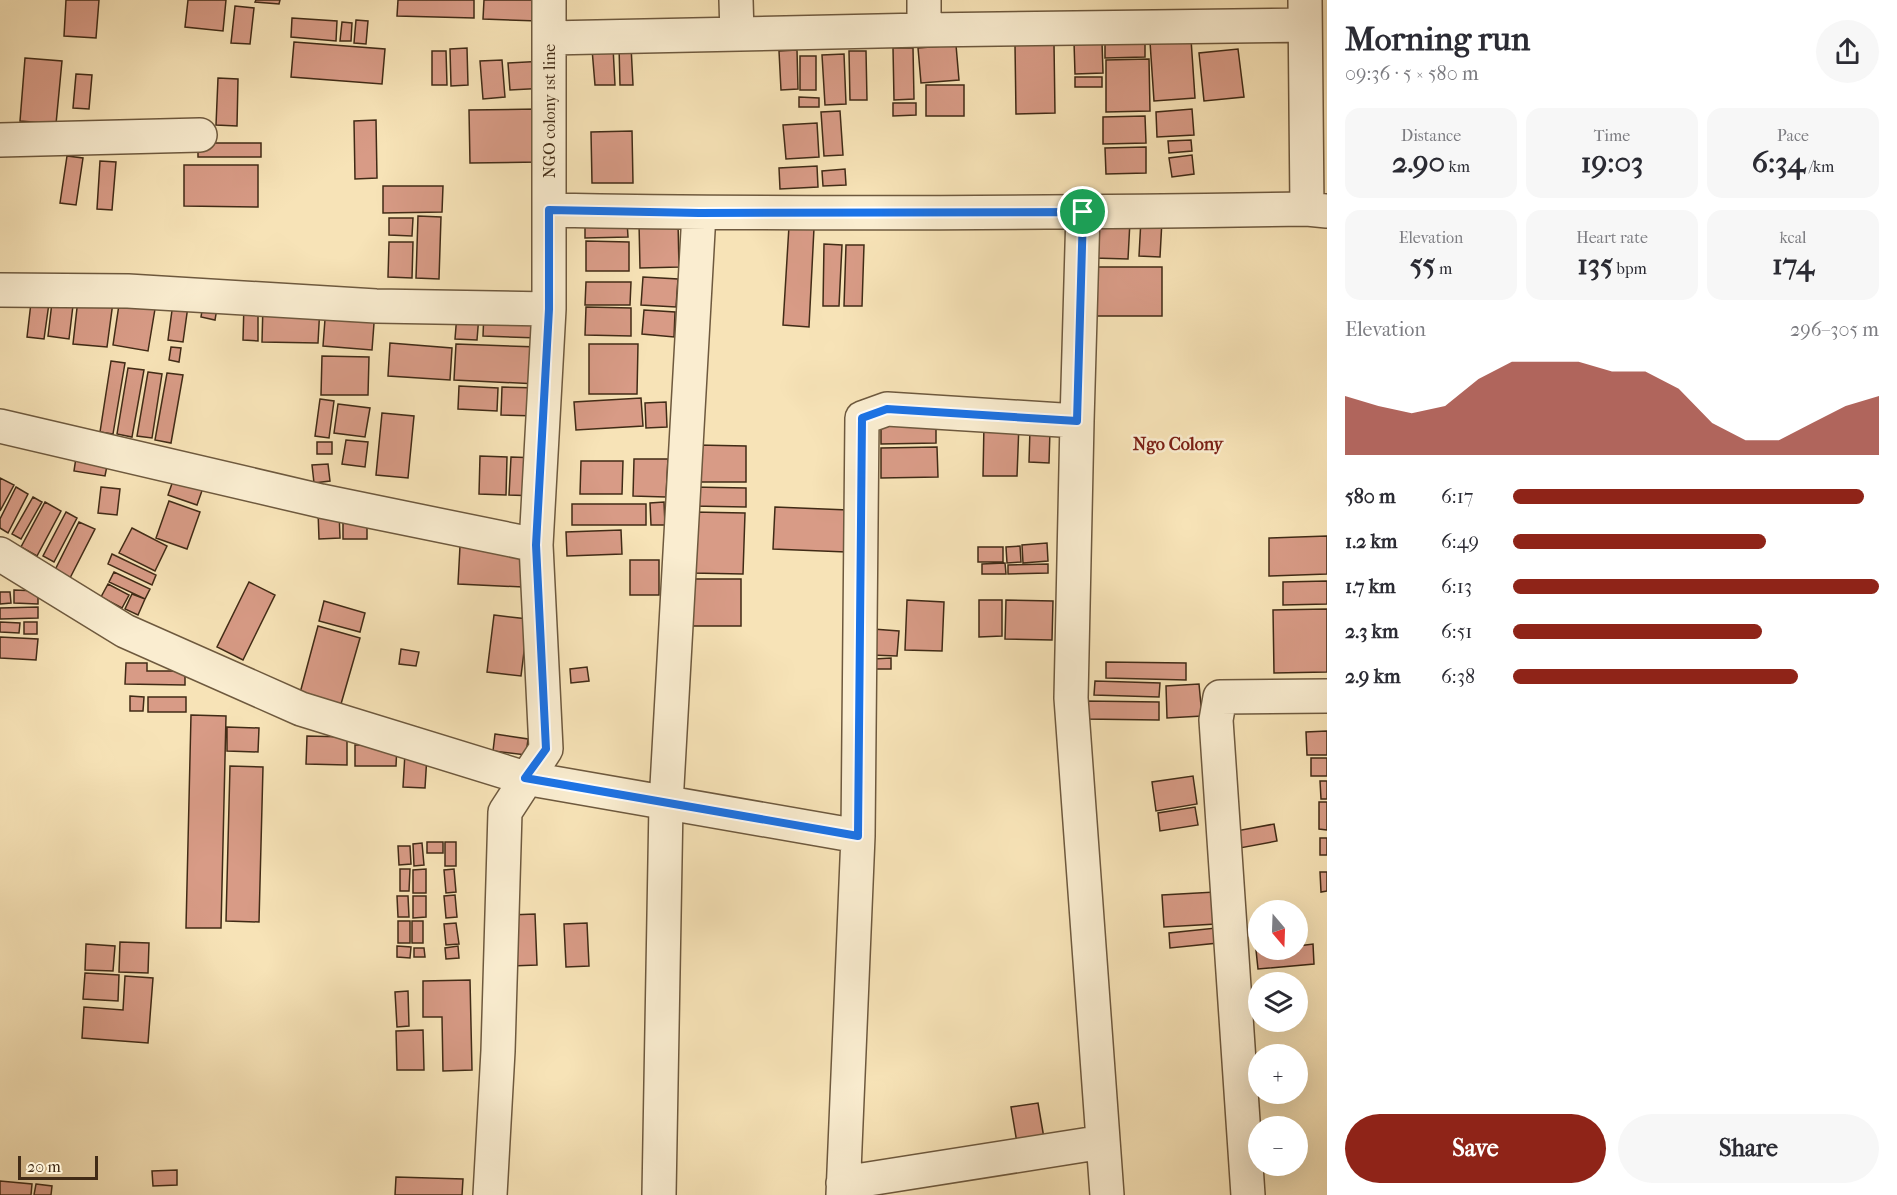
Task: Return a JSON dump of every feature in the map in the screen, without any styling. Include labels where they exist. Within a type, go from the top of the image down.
[{"type":"street","name":"NGO colony 1st line","points":[[490,1195],[498,1051],[505,812],[546,749],[536,545],[549,309],[549,0]]},
{"type":"street","points":[[736,0],[737,34]]},
{"type":"street","points":[[549,38],[737,34],[924,15],[1305,13],[1317,210],[699,213],[549,210]]},
{"type":"street","points":[[0,140],[200,135]]},
{"type":"street","points":[[1083,212],[1071,698],[1107,1195]]},
{"type":"street","points":[[659,1195],[666,804],[699,213]]},
{"type":"street","points":[[0,290],[129,291],[376,306],[549,309]]},
{"type":"street","points":[[1077,421],[887,409],[862,418],[858,836],[843,1189],[1103,1142]]},
{"type":"street","points":[[0,426],[321,501],[536,545]]},
{"type":"street","points":[[0,554],[125,631],[301,709],[525,778],[858,836]]},
{"type":"street","points":[[1248,1195],[1216,720],[1220,697],[1327,696]]},
{"type":"building","points":[[66,0],[99,0],[96,38],[64,36]]},
{"type":"building","points":[[188,0],[226,0],[223,31],[185,27]]},
{"type":"building","points":[[256,0],[280,0],[279,4],[255,2]]},
{"type":"building","points":[[398,0],[474,0],[474,18],[397,16]]},
{"type":"building","points":[[484,0],[539,0],[538,21],[483,19]]},
{"type":"building","points":[[235,6],[254,8],[250,44],[231,43]]},
{"type":"building","points":[[292,18],[337,21],[336,41],[291,37]]},
{"type":"building","points":[[356,20],[368,21],[366,44],[354,43]]},
{"type":"building","points":[[342,22],[352,23],[351,41],[340,41]]},
{"type":"building","points":[[1145,38],[1145,57],[1105,58],[1105,39]]},
{"type":"building","points":[[1191,39],[1195,98],[1154,101],[1150,42]]},
{"type":"building","points":[[294,42],[385,49],[382,84],[291,77]]},
{"type":"building","points":[[1074,42],[1102,42],[1103,73],[1075,74]]},
{"type":"building","points":[[1054,44],[1055,113],[1016,114],[1015,45]]},
{"type":"building","points":[[956,45],[959,80],[921,83],[918,48]]},
{"type":"building","points":[[619,46],[631,46],[633,85],[620,85]]},
{"type":"building","points":[[613,47],[615,85],[595,85],[592,49]]},
{"type":"building","points":[[467,48],[468,85],[451,86],[450,49]]},
{"type":"building","points":[[893,48],[913,48],[914,99],[894,100]]},
{"type":"building","points":[[1238,49],[1244,97],[1204,101],[1199,53]]},
{"type":"building","points":[[797,50],[798,89],[781,90],[779,51]]},
{"type":"building","points":[[432,51],[446,51],[447,85],[432,85]]},
{"type":"building","points":[[849,51],[866,51],[867,100],[850,100]]},
{"type":"building","points":[[844,54],[846,104],[825,105],[822,55]]},
{"type":"building","points":[[800,56],[816,56],[816,90],[800,90]]},
{"type":"building","points":[[25,58],[62,61],[56,124],[20,121]]},
{"type":"building","points":[[1149,59],[1150,111],[1106,112],[1106,60]]},
{"type":"building","points":[[502,60],[505,97],[483,99],[480,61]]},
{"type":"building","points":[[545,61],[547,88],[510,90],[508,63]]},
{"type":"building","points":[[76,74],[92,75],[89,109],[73,108]]},
{"type":"building","points":[[1075,77],[1102,77],[1102,87],[1075,87]]},
{"type":"building","points":[[218,78],[238,79],[237,126],[216,125]]},
{"type":"building","points":[[926,85],[964,85],[964,116],[926,116]]},
{"type":"building","points":[[799,97],[819,98],[819,107],[799,107]]},
{"type":"building","points":[[893,103],[916,103],[916,115],[893,116]]},
{"type":"building","points":[[538,109],[539,162],[470,163],[469,110]]},
{"type":"building","points":[[1192,109],[1194,135],[1157,137],[1156,112]]},
{"type":"building","points":[[840,111],[843,155],[824,156],[821,112]]},
{"type":"building","points":[[1145,116],[1146,143],[1103,144],[1103,117]]},
{"type":"building","points":[[376,120],[377,178],[355,179],[354,121]]},
{"type":"building","points":[[817,123],[819,157],[786,159],[783,125]]},
{"type":"building","points":[[632,131],[633,183],[592,183],[591,132]]},
{"type":"building","points":[[1191,140],[1192,151],[1169,153],[1168,141]]},
{"type":"building","points":[[198,143],[261,143],[261,157],[198,157]]},
{"type":"building","points":[[1146,147],[1146,173],[1106,174],[1105,148]]},
{"type":"building","points":[[1192,155],[1194,174],[1172,177],[1169,158]]},
{"type":"building","points":[[67,156],[83,158],[76,205],[60,203]]},
{"type":"building","points":[[100,161],[116,162],[112,210],[97,209]]},
{"type":"building","points":[[184,165],[258,165],[258,207],[184,206]]},
{"type":"building","points":[[817,166],[818,187],[780,189],[779,168]]},
{"type":"building","points":[[845,169],[846,185],[823,186],[822,171]]},
{"type":"building","points":[[383,186],[443,186],[442,212],[383,213]]},
{"type":"building","points":[[418,216],[441,217],[439,279],[416,278]]},
{"type":"building","points":[[389,218],[413,218],[412,236],[389,235]]},
{"type":"building","points":[[1141,219],[1162,220],[1160,257],[1139,256]]},
{"type":"building","points":[[1096,220],[1130,221],[1128,259],[1094,258]]},
{"type":"building","points":[[585,221],[627,221],[628,237],[585,238]]},
{"type":"building","points":[[678,222],[679,267],[640,268],[639,223]]},
{"type":"building","points":[[789,226],[814,228],[809,327],[783,325]]},
{"type":"building","points":[[586,241],[629,242],[629,271],[586,271]]},
{"type":"building","points":[[389,242],[413,242],[412,278],[388,277]]},
{"type":"building","points":[[824,244],[842,245],[839,306],[823,306]]},
{"type":"building","points":[[846,245],[864,245],[862,306],[844,306]]},
{"type":"building","points":[[1092,267],[1162,267],[1162,316],[1092,316]]},
{"type":"building","points":[[643,277],[678,279],[676,307],[641,305]]},
{"type":"building","points":[[586,282],[631,282],[630,305],[585,305]]},
{"type":"building","points":[[32,294],[50,296],[44,339],[27,337]]},
{"type":"building","points":[[53,294],[74,297],[69,339],[48,336]]},
{"type":"building","points":[[120,298],[156,303],[148,351],[113,345]]},
{"type":"building","points":[[78,299],[113,302],[107,347],[73,344]]},
{"type":"building","points":[[173,303],[188,306],[183,342],[168,340]]},
{"type":"building","points":[[244,303],[258,303],[258,341],[243,340]]},
{"type":"building","points":[[263,304],[320,306],[318,343],[262,342]]},
{"type":"building","points":[[203,305],[217,308],[215,320],[201,317]]},
{"type":"building","points":[[326,306],[375,310],[372,350],[323,346]]},
{"type":"building","points":[[586,307],[631,308],[631,336],[585,335]]},
{"type":"building","points":[[644,310],[675,312],[674,337],[642,334]]},
{"type":"building","points":[[484,311],[540,314],[539,338],[483,336]]},
{"type":"building","points":[[457,314],[479,315],[477,340],[455,339]]},
{"type":"building","points":[[390,343],[452,348],[450,380],[388,376]]},
{"type":"building","points":[[456,344],[539,347],[538,384],[454,380]]},
{"type":"building","points":[[589,344],[638,344],[637,394],[589,394]]},
{"type":"building","points":[[171,347],[181,348],[179,362],[169,360]]},
{"type":"building","points":[[322,356],[369,357],[368,395],[321,395]]},
{"type":"building","points":[[111,361],[125,363],[113,434],[100,432]]},
{"type":"building","points":[[128,368],[144,370],[132,437],[117,434]]},
{"type":"building","points":[[148,372],[162,374],[152,438],[137,436]]},
{"type":"building","points":[[167,373],[183,375],[171,443],[155,440]]},
{"type":"building","points":[[459,386],[498,388],[497,411],[458,409]]},
{"type":"building","points":[[502,387],[539,388],[538,416],[501,415]]},
{"type":"building","points":[[641,398],[643,426],[576,430],[574,402]]},
{"type":"building","points":[[320,399],[334,401],[329,438],[315,436]]},
{"type":"building","points":[[666,402],[667,427],[646,428],[645,403]]},
{"type":"building","points":[[338,404],[370,408],[365,437],[334,433]]},
{"type":"building","points":[[382,413],[414,416],[408,478],[376,475]]},
{"type":"building","points":[[936,421],[936,443],[881,444],[881,422]]},
{"type":"building","points":[[984,423],[1019,424],[1017,476],[983,476]]},
{"type":"building","points":[[1030,429],[1050,430],[1049,463],[1029,462]]},
{"type":"building","points":[[346,440],[368,442],[365,467],[342,464]]},
{"type":"building","points":[[317,442],[332,442],[332,454],[317,454]]},
{"type":"building","points":[[697,445],[746,446],[746,482],[696,482]]},
{"type":"building","points":[[937,447],[938,477],[881,478],[881,448]]},
{"type":"building","points":[[77,451],[109,456],[105,476],[74,471]]},
{"type":"building","points":[[480,456],[507,457],[506,495],[479,494]]},
{"type":"building","points":[[511,457],[538,458],[537,496],[509,495]]},
{"type":"building","points":[[634,459],[668,459],[666,497],[633,496]]},
{"type":"building","points":[[581,461],[623,461],[622,494],[580,494]]},
{"type":"building","points":[[328,464],[330,481],[314,483],[312,465]]},
{"type":"building","points":[[176,472],[205,482],[197,505],[168,495]]},
{"type":"building","points":[[0,478],[14,485],[0,511]]},
{"type":"building","points":[[16,487],[28,494],[8,533],[0,528],[0,519]]},
{"type":"building","points":[[101,487],[120,489],[117,515],[98,513]]},
{"type":"building","points":[[692,487],[746,488],[746,507],[692,506]]},
{"type":"building","points":[[33,497],[42,502],[21,539],[12,534]]},
{"type":"building","points":[[169,501],[200,512],[187,549],[156,538]]},
{"type":"building","points":[[45,502],[61,511],[37,556],[21,547]]},
{"type":"building","points":[[664,502],[665,525],[651,525],[650,503]]},
{"type":"building","points":[[572,504],[646,504],[646,525],[572,525]]},
{"type":"building","points":[[343,507],[367,507],[367,539],[343,539]]},
{"type":"building","points":[[775,507],[848,510],[846,552],[773,549]]},
{"type":"building","points":[[339,510],[340,538],[319,539],[318,511]]},
{"type":"building","points":[[66,512],[77,518],[54,562],[43,556]]},
{"type":"building","points":[[692,512],[745,513],[743,574],[691,573]]},
{"type":"building","points":[[79,522],[95,529],[70,578],[55,570]]},
{"type":"building","points":[[132,528],[167,546],[155,571],[119,553]]},
{"type":"building","points":[[621,530],[622,554],[567,556],[566,532]]},
{"type":"building","points":[[1327,536],[1327,574],[1269,576],[1269,538]]},
{"type":"building","points":[[1047,543],[1048,561],[1023,563],[1022,545]]},
{"type":"building","points":[[460,546],[525,549],[523,587],[458,584]]},
{"type":"building","points":[[1020,546],[1021,562],[1007,563],[1006,547]]},
{"type":"building","points":[[978,547],[1003,547],[1003,562],[978,562]]},
{"type":"building","points":[[112,554],[156,575],[152,585],[108,564]]},
{"type":"building","points":[[630,560],[659,560],[659,595],[630,595]]},
{"type":"building","points":[[1005,563],[1006,574],[982,574],[982,564]]},
{"type":"building","points":[[1048,564],[1048,573],[1008,574],[1008,565]]},
{"type":"building","points":[[114,572],[150,589],[145,599],[109,582]]},
{"type":"building","points":[[690,579],[741,579],[741,626],[690,626]]},
{"type":"building","points":[[1327,581],[1327,604],[1283,605],[1283,582]]},
{"type":"building","points":[[249,582],[275,595],[243,660],[217,647]]},
{"type":"building","points":[[108,584],[129,595],[122,608],[101,597]]},
{"type":"building","points":[[14,590],[38,591],[38,604],[14,603]]},
{"type":"building","points":[[0,592],[10,592],[11,603],[0,604]]},
{"type":"building","points":[[132,594],[145,599],[138,615],[125,609]]},
{"type":"building","points":[[907,600],[944,602],[942,651],[905,650]]},
{"type":"building","points":[[979,600],[1002,600],[1002,636],[979,637]]},
{"type":"building","points":[[1006,600],[1053,601],[1052,640],[1005,639]]},
{"type":"building","points":[[324,601],[365,613],[360,632],[319,621]]},
{"type":"building","points":[[38,607],[38,618],[0,619],[0,608]]},
{"type":"building","points":[[1327,609],[1327,672],[1274,673],[1273,610]]},
{"type":"building","points":[[494,615],[528,619],[521,676],[487,672]]},
{"type":"building","points":[[0,622],[20,623],[19,633],[0,632]]},
{"type":"building","points":[[24,622],[37,622],[37,634],[24,634]]},
{"type":"building","points":[[318,626],[360,638],[341,704],[300,693]]},
{"type":"building","points":[[873,629],[899,631],[897,656],[871,655]]},
{"type":"building","points":[[0,637],[38,639],[36,660],[0,658]]},
{"type":"building","points":[[401,649],[419,652],[416,666],[399,664]]},
{"type":"building","points":[[891,658],[891,669],[874,669],[874,659]]},
{"type":"building","points":[[1106,662],[1186,663],[1186,680],[1106,678]]},
{"type":"building","points":[[126,663],[147,663],[147,671],[185,671],[185,685],[125,684]]},
{"type":"building","points":[[587,667],[589,681],[571,683],[570,669]]},
{"type":"building","points":[[1095,681],[1160,683],[1159,697],[1094,695]]},
{"type":"building","points":[[1199,684],[1202,716],[1167,718],[1166,686]]},
{"type":"building","points":[[130,696],[144,697],[143,711],[130,711]]},
{"type":"building","points":[[148,697],[186,697],[186,712],[148,712]]},
{"type":"building","points":[[1084,701],[1159,702],[1159,720],[1084,719]]},
{"type":"building","points":[[191,715],[226,716],[221,928],[186,928]]},
{"type":"building","points":[[227,727],[259,728],[258,752],[227,751]]},
{"type":"building","points":[[1327,731],[1327,755],[1307,755],[1306,732]]},
{"type":"building","points":[[495,734],[528,739],[526,755],[493,751]]},
{"type":"building","points":[[307,736],[347,737],[347,765],[306,764]]},
{"type":"building","points":[[355,745],[397,745],[396,766],[355,766]]},
{"type":"building","points":[[405,753],[427,755],[425,788],[403,787]]},
{"type":"building","points":[[1311,758],[1327,758],[1327,776],[1311,776]]},
{"type":"building","points":[[230,766],[263,767],[259,922],[226,921]]},
{"type":"building","points":[[1193,776],[1197,804],[1156,811],[1152,782]]},
{"type":"building","points":[[1320,781],[1327,781],[1327,799],[1321,799]]},
{"type":"building","points":[[1319,802],[1327,802],[1327,830],[1319,829]]},
{"type":"building","points":[[1195,807],[1198,825],[1160,831],[1158,813]]},
{"type":"building","points":[[1274,824],[1277,841],[1240,848],[1236,831]]},
{"type":"building","points":[[1320,838],[1327,838],[1327,855],[1320,855]]},
{"type":"building","points":[[427,842],[443,842],[443,853],[427,853]]},
{"type":"building","points":[[445,842],[456,842],[456,866],[445,866]]},
{"type":"building","points":[[422,843],[424,865],[414,866],[413,844]]},
{"type":"building","points":[[398,846],[410,846],[411,864],[399,865]]},
{"type":"building","points":[[400,869],[410,869],[409,891],[400,891]]},
{"type":"building","points":[[426,869],[426,893],[413,893],[413,870]]},
{"type":"building","points":[[454,869],[456,892],[446,893],[444,870]]},
{"type":"building","points":[[1320,872],[1327,872],[1327,891],[1321,892]]},
{"type":"building","points":[[1215,892],[1216,924],[1164,927],[1162,895]]},
{"type":"building","points":[[455,895],[457,917],[446,918],[444,896]]},
{"type":"building","points":[[397,896],[408,896],[409,917],[398,917]]},
{"type":"building","points":[[413,896],[426,896],[426,917],[413,918]]},
{"type":"building","points":[[535,914],[537,965],[511,966],[509,915]]},
{"type":"building","points":[[398,921],[410,921],[410,943],[398,943]]},
{"type":"building","points":[[412,921],[423,921],[423,943],[412,943]]},
{"type":"building","points":[[456,923],[459,944],[446,945],[444,924]]},
{"type":"building","points":[[587,923],[589,966],[566,967],[564,924]]},
{"type":"building","points":[[1216,928],[1218,943],[1170,948],[1169,933]]},
{"type":"building","points":[[120,942],[149,943],[148,973],[119,972]]},
{"type":"building","points":[[86,944],[115,946],[113,971],[85,970]]},
{"type":"building","points":[[1313,944],[1314,964],[1258,969],[1257,960],[1308,960],[1308,945]]},
{"type":"building","points":[[397,946],[411,947],[410,958],[397,957]]},
{"type":"building","points":[[458,946],[459,958],[446,959],[445,948]]},
{"type":"building","points":[[414,948],[424,948],[425,957],[414,957]]},
{"type":"building","points":[[85,973],[119,975],[118,1001],[83,999]]},
{"type":"building","points":[[125,976],[153,978],[148,1043],[82,1038],[84,1007],[123,1010]]},
{"type":"building","points":[[470,980],[472,1070],[443,1071],[442,1017],[423,1017],[423,981]]},
{"type":"building","points":[[408,991],[409,1026],[397,1027],[395,992]]},
{"type":"building","points":[[423,1030],[424,1070],[397,1070],[396,1031]]},
{"type":"building","points":[[1038,1103],[1045,1144],[1018,1149],[1011,1107]]},
{"type":"building","points":[[177,1170],[177,1185],[153,1186],[152,1171]]},
{"type":"building","points":[[396,1177],[463,1179],[462,1195],[395,1195]]},
{"type":"building","points":[[0,1181],[32,1184],[31,1195],[0,1195]]},
{"type":"building","points":[[36,1184],[52,1186],[51,1195],[34,1195]]},
{"type":"district","name":"Ngo Colony","points":[[1178,444]]},
{"type":"route","points":[[549,210],[699,213],[1083,212],[1077,421],[887,409],[862,418],[858,836],[525,778],[546,749],[536,545],[549,309],[549,210]]}]
